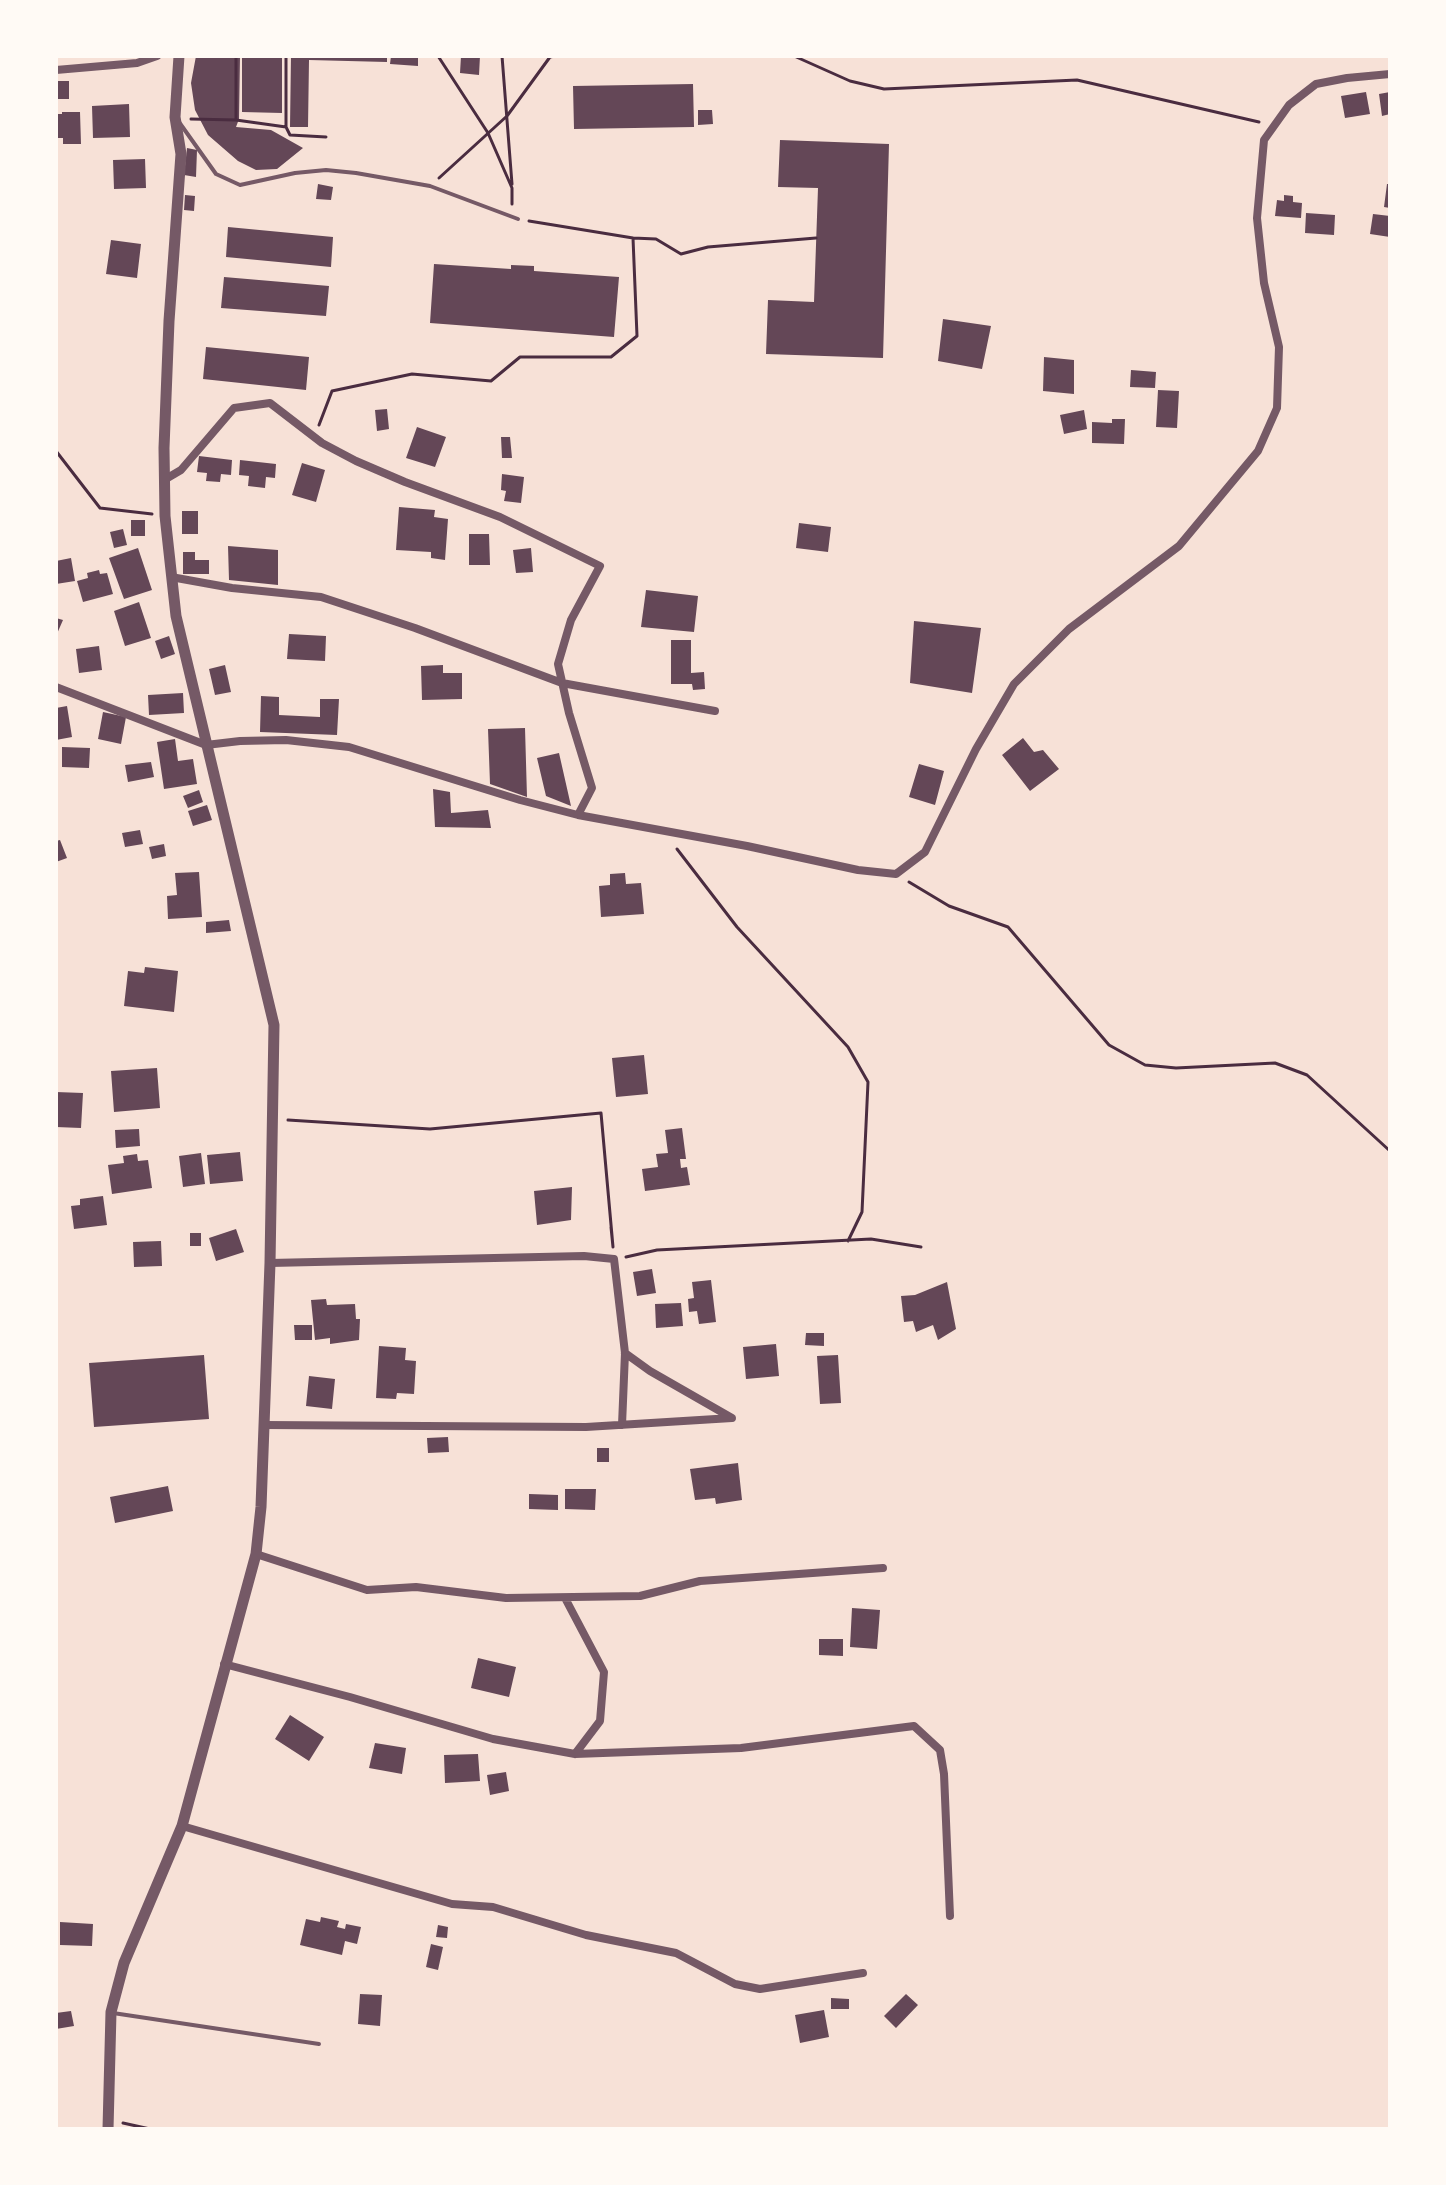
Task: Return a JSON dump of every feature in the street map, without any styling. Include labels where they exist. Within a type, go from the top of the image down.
[{"type":"street","points":[[56,70],[137,63],[157,56]]},
{"type":"street","points":[[108,2124],[111,2012],[124,1963],[182,1826],[256,1554],[270,1263],[274,1025],[176,616],[165,516],[169,321],[181,154],[175,117],[179,56]]},
{"type":"street","points":[[56,687],[206,745],[286,740],[349,747],[578,815],[858,870],[896,874],[925,852],[976,749],[1014,684],[1069,629],[1179,546],[1258,451],[1277,408],[1279,347],[1264,283],[1257,218],[1264,140],[1289,105],[1316,84],[1390,74]]},
{"type":"street","points":[[164,480],[181,470],[234,408],[270,403],[322,443],[405,482],[500,517],[600,566],[571,620],[558,664],[592,788],[578,815]]},
{"type":"street","points":[[171,577],[232,588],[321,597],[562,683],[715,711]]},
{"type":"street","points":[[270,1263],[584,1256],[614,1259],[625,1353],[622,1425]]},
{"type":"street","points":[[264,1425],[586,1427],[732,1418],[650,1371],[625,1353]]},
{"type":"street","points":[[256,1554],[367,1590],[416,1587],[506,1598],[640,1596],[700,1581],[883,1568]]},
{"type":"street","points":[[565,1598],[604,1672],[600,1721],[575,1754]]},
{"type":"street","points":[[224,1664],[493,1739],[575,1754],[741,1748],[914,1726],[940,1750],[944,1774],[950,1916]]},
{"type":"street","points":[[182,1826],[452,1904],[493,1907],[586,1935],[676,1953],[735,1984],[760,1989],[863,1973]]},
{"type":"lane","points":[[175,117],[216,174],[240,185],[295,173],[326,170],[356,173],[430,186],[518,219]]},
{"type":"lane","points":[[111,2012],[319,2044]]},
{"type":"path","points":[[236,56],[236,120]]},
{"type":"path","points":[[286,56],[286,127],[290,135],[326,137]]},
{"type":"path","points":[[438,56],[488,133],[512,188]]},
{"type":"path","points":[[502,56],[511,202],[518,219],[656,239],[681,254],[708,247],[816,238]]},
{"type":"path","points":[[430,186],[507,116],[550,57],[555,56]]},
{"type":"path","points":[[794,56],[850,81],[884,89],[1077,80],[1275,126]]},
{"type":"path","points":[[175,117],[207,121],[236,120],[286,127]]},
{"type":"path","points":[[322,443],[319,425],[332,391],[412,374],[491,381],[520,357],[611,357],[637,336],[633,238]]},
{"type":"path","points":[[56,451],[100,508],[165,516]]},
{"type":"path","points":[[663,830],[737,927],[848,1047],[868,1082],[862,1212],[848,1241]]},
{"type":"path","points":[[896,874],[949,906],[1008,927],[1109,1045],[1133,1059],[1145,1065],[1176,1068],[1275,1063],[1307,1075],[1390,1151]]},
{"type":"path","points":[[273,1119],[430,1129],[601,1113],[614,1259]]},
{"type":"path","points":[[611,1227],[614,1259]]},
{"type":"path","points":[[614,1259],[657,1250],[871,1239],[921,1247]]},
{"type":"path","points":[[108,2124],[150,2129]]},
{"type":"building","points":[[196,56],[240,56],[239,119],[236,127],[271,130],[303,148],[277,169],[256,170],[238,161],[208,135],[195,110],[191,83]]},
{"type":"building","points":[[242,56],[282,56],[282,113],[242,112]]},
{"type":"building","points":[[291,56],[387,56],[387,62],[309,60],[308,127],[290,127]]},
{"type":"building","points":[[391,56],[418,56],[418,66],[390,64]]},
{"type":"building","points":[[461,56],[480,56],[479,75],[460,73]]},
{"type":"building","points":[[56,81],[69,81],[69,99],[56,99]]},
{"type":"building","points":[[693,84],[694,127],[574,129],[573,86]]},
{"type":"building","points":[[1366,92],[1370,114],[1345,118],[1341,96]]},
{"type":"building","points":[[1390,92],[1390,114],[1382,116],[1379,94]]},
{"type":"building","points":[[129,104],[130,137],[93,138],[92,106]]},
{"type":"building","points":[[698,110],[712,110],[713,124],[698,125]]},
{"type":"building","points":[[80,112],[81,144],[63,144],[63,138],[56,138],[56,114]]},
{"type":"building","points":[[780,140],[889,144],[883,358],[766,354],[768,300],[814,302],[818,188],[778,187]]},
{"type":"building","points":[[187,148],[197,150],[196,177],[184,175]]},
{"type":"building","points":[[145,159],[146,188],[114,189],[113,160]]},
{"type":"building","points":[[318,184],[333,187],[331,200],[316,199]]},
{"type":"building","points":[[1387,184],[1390,184],[1390,208],[1384,207]]},
{"type":"building","points":[[185,195],[195,196],[194,211],[184,210]]},
{"type":"building","points":[[1284,195],[1293,196],[1293,202],[1302,203],[1301,218],[1275,216],[1277,200],[1284,201]]},
{"type":"building","points":[[1306,213],[1335,215],[1334,235],[1305,233]]},
{"type":"building","points":[[1373,214],[1390,216],[1390,237],[1370,234]]},
{"type":"building","points":[[228,227],[333,237],[331,267],[226,257]]},
{"type":"building","points":[[111,240],[141,244],[137,278],[106,274]]},
{"type":"building","points":[[434,264],[511,269],[511,265],[534,266],[534,271],[619,277],[614,337],[430,323]]},
{"type":"building","points":[[224,277],[329,286],[326,316],[221,308]]},
{"type":"building","points":[[943,319],[991,326],[982,369],[938,361]]},
{"type":"building","points":[[206,347],[309,357],[306,390],[203,379]]},
{"type":"building","points":[[1044,357],[1074,360],[1074,394],[1043,391]]},
{"type":"building","points":[[1131,370],[1156,372],[1155,388],[1130,387]]},
{"type":"building","points":[[1158,390],[1179,391],[1177,428],[1156,427]]},
{"type":"building","points":[[387,409],[389,429],[377,431],[375,410]]},
{"type":"building","points":[[1084,410],[1087,429],[1064,434],[1060,415]]},
{"type":"building","points":[[1112,419],[1125,419],[1124,444],[1092,443],[1092,422],[1112,423]]},
{"type":"building","points":[[417,427],[446,437],[435,467],[406,458]]},
{"type":"building","points":[[501,437],[510,437],[512,458],[502,458]]},
{"type":"building","points":[[199,456],[232,460],[231,475],[221,474],[220,482],[206,481],[207,473],[197,472]]},
{"type":"building","points":[[240,460],[276,464],[275,478],[266,477],[265,488],[248,486],[249,476],[239,475]]},
{"type":"building","points":[[302,463],[325,470],[316,502],[292,495]]},
{"type":"building","points":[[502,474],[524,477],[521,503],[504,501],[506,491],[501,490]]},
{"type":"building","points":[[399,507],[435,510],[434,517],[448,519],[445,560],[431,558],[431,552],[396,550]]},
{"type":"building","points":[[182,511],[198,511],[198,534],[182,534]]},
{"type":"building","points":[[131,520],[145,520],[145,536],[131,536]]},
{"type":"building","points":[[799,523],[831,527],[828,552],[796,548]]},
{"type":"building","points":[[123,529],[127,545],[114,548],[110,532]]},
{"type":"building","points":[[469,534],[489,534],[490,565],[469,565]]},
{"type":"building","points":[[228,546],[278,550],[278,585],[229,580]]},
{"type":"building","points":[[138,548],[152,590],[124,599],[109,558]]},
{"type":"building","points":[[531,548],[533,572],[516,573],[513,550]]},
{"type":"building","points":[[183,552],[195,552],[195,560],[209,560],[209,574],[183,574]]},
{"type":"building","points":[[71,558],[75,581],[56,584],[56,561]]},
{"type":"building","points":[[99,570],[100,574],[107,573],[113,594],[83,602],[77,581],[88,578],[87,573]]},
{"type":"building","points":[[646,590],[698,596],[694,632],[641,627]]},
{"type":"building","points":[[139,602],[151,638],[125,646],[114,611]]},
{"type":"building","points":[[56,618],[63,620],[56,636]]},
{"type":"building","points":[[914,621],[981,628],[972,693],[910,683]]},
{"type":"building","points":[[289,634],[326,636],[325,661],[287,659]]},
{"type":"building","points":[[169,636],[175,654],[161,659],[155,641]]},
{"type":"building","points":[[671,640],[691,640],[691,673],[704,672],[705,689],[693,690],[692,684],[671,684]]},
{"type":"building","points":[[99,646],[102,670],[79,673],[76,649]]},
{"type":"building","points":[[225,665],[231,692],[215,695],[209,669]]},
{"type":"building","points":[[443,665],[443,673],[462,673],[462,699],[422,700],[421,666]]},
{"type":"building","points":[[183,693],[184,713],[149,715],[148,695]]},
{"type":"building","points":[[261,696],[279,697],[279,715],[320,717],[320,699],[339,699],[337,735],[260,732]]},
{"type":"building","points":[[67,706],[72,737],[56,740],[56,708]]},
{"type":"building","points":[[103,712],[126,717],[121,744],[98,739]]},
{"type":"building","points":[[525,728],[527,797],[490,784],[488,729]]},
{"type":"building","points":[[1023,738],[1034,752],[1043,750],[1059,769],[1030,791],[1002,755]]},
{"type":"building","points":[[175,739],[178,761],[193,759],[197,784],[164,789],[157,742]]},
{"type":"building","points":[[62,747],[90,748],[89,768],[62,767]]},
{"type":"building","points":[[559,753],[571,806],[546,796],[537,758]]},
{"type":"building","points":[[151,762],[154,777],[128,782],[125,765]]},
{"type":"building","points":[[919,764],[944,771],[935,805],[909,797]]},
{"type":"building","points":[[433,789],[450,792],[451,813],[488,810],[491,828],[435,827]]},
{"type":"building","points":[[199,790],[203,802],[188,808],[183,796]]},
{"type":"building","points":[[207,805],[212,820],[193,826],[188,811]]},
{"type":"building","points":[[140,830],[143,844],[125,847],[122,833]]},
{"type":"building","points":[[60,840],[67,858],[56,862],[56,841]]},
{"type":"building","points":[[164,844],[166,856],[152,859],[149,847]]},
{"type":"building","points":[[199,872],[202,917],[168,919],[167,896],[177,895],[175,873]]},
{"type":"building","points":[[625,873],[626,884],[641,883],[644,914],[601,917],[599,886],[610,885],[610,874]]},
{"type":"building","points":[[229,920],[231,931],[206,933],[206,922]]},
{"type":"building","points":[[145,967],[178,971],[174,1012],[124,1006],[128,971],[144,973]]},
{"type":"building","points":[[644,1055],[648,1094],[616,1097],[612,1058]]},
{"type":"building","points":[[157,1068],[160,1108],[114,1112],[111,1071]]},
{"type":"building","points":[[56,1092],[83,1093],[81,1128],[56,1127]]},
{"type":"building","points":[[682,1128],[686,1159],[680,1159],[681,1168],[687,1167],[690,1185],[645,1191],[642,1169],[658,1167],[656,1154],[668,1153],[665,1130]]},
{"type":"building","points":[[139,1129],[140,1146],[116,1148],[115,1130]]},
{"type":"building","points":[[240,1152],[243,1181],[210,1184],[207,1155]]},
{"type":"building","points":[[201,1153],[205,1184],[183,1187],[179,1156]]},
{"type":"building","points":[[137,1154],[138,1161],[148,1160],[152,1188],[112,1194],[108,1165],[124,1163],[123,1156]]},
{"type":"building","points":[[572,1187],[571,1220],[537,1225],[534,1191]]},
{"type":"building","points":[[103,1196],[107,1225],[74,1229],[71,1206],[80,1205],[80,1199]]},
{"type":"building","points":[[236,1229],[244,1252],[216,1261],[209,1238]]},
{"type":"building","points":[[190,1233],[201,1233],[201,1246],[190,1246]]},
{"type":"building","points":[[161,1241],[162,1266],[134,1267],[133,1242]]},
{"type":"building","points":[[652,1269],[656,1293],[637,1296],[633,1272]]},
{"type":"building","points":[[711,1280],[716,1322],[699,1324],[697,1311],[689,1312],[688,1299],[694,1298],[692,1282]]},
{"type":"building","points":[[947,1282],[956,1329],[938,1340],[933,1325],[916,1332],[913,1321],[904,1322],[901,1296],[915,1295]]},
{"type":"building","points":[[326,1299],[327,1305],[355,1304],[356,1319],[360,1319],[359,1340],[330,1344],[330,1338],[315,1340],[311,1300]]},
{"type":"building","points":[[681,1303],[683,1326],[656,1328],[655,1304]]},
{"type":"building","points":[[294,1325],[312,1325],[312,1340],[295,1340]]},
{"type":"building","points":[[806,1333],[824,1333],[824,1346],[805,1345]]},
{"type":"building","points":[[776,1344],[779,1376],[746,1379],[743,1347]]},
{"type":"building","points":[[379,1346],[406,1348],[405,1360],[416,1361],[414,1394],[397,1393],[396,1399],[376,1398]]},
{"type":"building","points":[[204,1355],[209,1419],[94,1427],[89,1363]]},
{"type":"building","points":[[838,1355],[841,1403],[820,1404],[817,1356]]},
{"type":"building","points":[[309,1376],[335,1379],[332,1409],[306,1406]]},
{"type":"building","points":[[448,1437],[449,1452],[428,1453],[427,1438]]},
{"type":"building","points":[[597,1448],[609,1448],[609,1462],[597,1462]]},
{"type":"building","points":[[738,1463],[742,1500],[716,1504],[715,1498],[695,1500],[690,1469]]},
{"type":"building","points":[[168,1486],[173,1511],[115,1523],[110,1497]]},
{"type":"building","points":[[565,1489],[596,1489],[595,1510],[565,1509]]},
{"type":"building","points":[[529,1494],[558,1495],[558,1510],[529,1509]]},
{"type":"building","points":[[852,1608],[880,1610],[877,1649],[850,1647]]},
{"type":"building","points":[[819,1639],[843,1639],[843,1656],[819,1655]]},
{"type":"building","points":[[478,1658],[516,1667],[509,1697],[471,1688]]},
{"type":"building","points":[[290,1715],[324,1737],[309,1761],[275,1739]]},
{"type":"building","points":[[375,1743],[406,1748],[402,1774],[369,1768]]},
{"type":"building","points":[[478,1754],[480,1781],[445,1783],[444,1755]]},
{"type":"building","points":[[506,1772],[509,1791],[490,1795],[487,1775]]},
{"type":"building","points":[[321,1917],[339,1921],[337,1927],[345,1929],[346,1924],[361,1927],[357,1944],[345,1941],[342,1955],[300,1945],[306,1919],[320,1922]]},
{"type":"building","points":[[60,1922],[93,1924],[92,1946],[60,1945]]},
{"type":"building","points":[[438,1925],[448,1927],[447,1938],[436,1937]]},
{"type":"building","points":[[431,1944],[443,1947],[438,1970],[426,1967]]},
{"type":"building","points":[[360,1994],[382,1995],[380,2026],[358,2024]]},
{"type":"building","points":[[906,1994],[918,2005],[896,2028],[884,2016]]},
{"type":"building","points":[[831,1998],[849,1999],[849,2009],[831,2009]]},
{"type":"building","points":[[824,2010],[829,2037],[800,2043],[795,2015]]},
{"type":"building","points":[[71,2011],[74,2026],[56,2029],[56,2013]]}]
